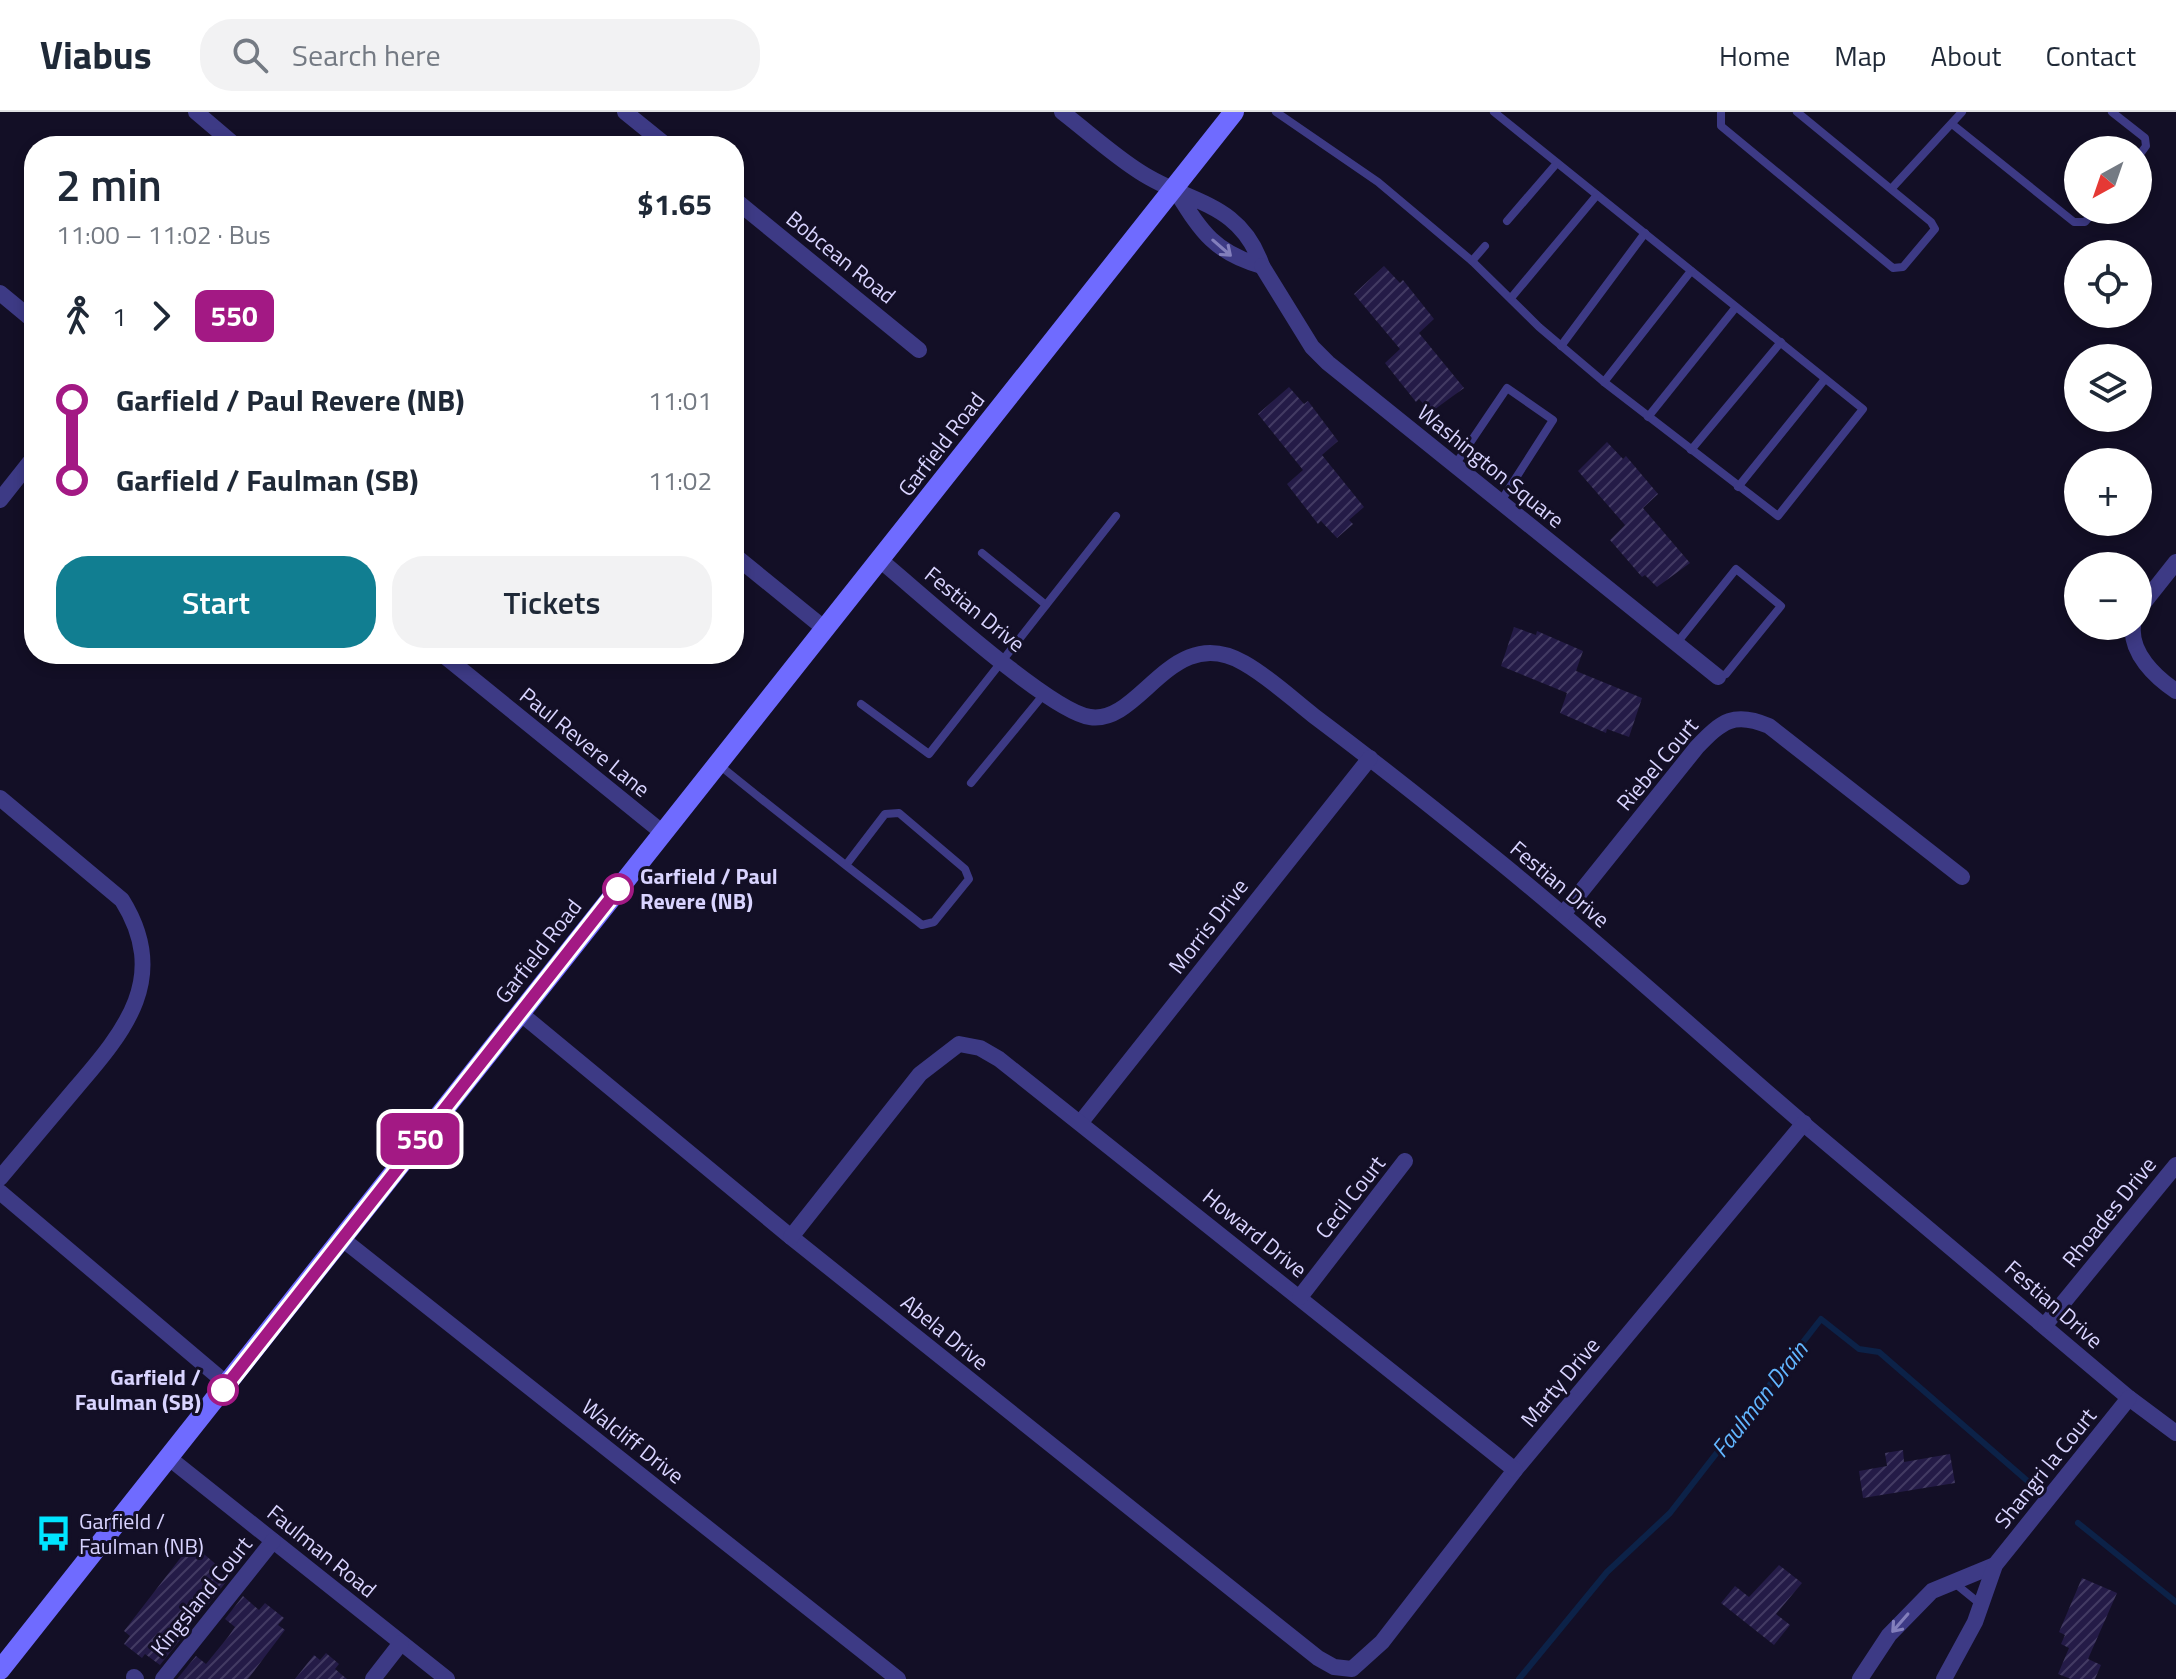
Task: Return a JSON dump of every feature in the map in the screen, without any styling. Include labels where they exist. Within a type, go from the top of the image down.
[{"type":"main road","name":"Garfield Road","points":[[0,1670],[1234,112]]},
{"type":"street","points":[[196,112],[224,136]]},
{"type":"street","points":[[625,112],[655,136]]},
{"type":"street","name":"Washington Square","points":[[1062,112],[1142,174],[1217,209],[1253,239],[1262,266],[1312,347],[1718,677]]},
{"type":"street","points":[[1174,188],[1201,230],[1232,258],[1262,266]]},
{"type":"street","name":"Bobcean Road","points":[[744,207],[919,350]]},
{"type":"street","points":[[0,293],[24,313]]},
{"type":"street","points":[[0,500],[24,470]]},
{"type":"street","name":"Festian Drive","points":[[880,560],[1044,693],[1076,714],[1101,718],[1117,711],[1171,666],[1208,654],[1225,655],[1243,662],[1370,758],[1563,914],[1804,1123],[2129,1398],[2176,1433]]},
{"type":"street","points":[[2152,592],[2176,562]]},
{"type":"street","points":[[744,563],[825,629]]},
{"type":"street","points":[[2136,640],[2153,673],[2176,691]]},
{"type":"street","name":"Paul Revere Lane","points":[[454,664],[663,833]]},
{"type":"street","name":"Riebel Court","points":[[1563,914],[1697,747],[1715,728],[1735,718],[1751,719],[1769,726],[1962,877]]},
{"type":"street","name":"Morris Drive","points":[[1081,1122],[1370,758]]},
{"type":"street","points":[[0,798],[122,900],[135,921],[142,962],[135,1010],[116,1041],[0,1178]]},
{"type":"street","name":"Abela Drive","points":[[520,1013],[791,1237],[1318,1658],[1334,1667],[1352,1669]]},
{"type":"street","name":"Howard Drive","points":[[791,1237],[920,1074],[959,1044],[980,1048],[1081,1122],[1515,1470]]},
{"type":"street","name":"Marty Drive","points":[[1352,1669],[1382,1642],[1515,1470],[1804,1123]]},
{"type":"street","name":"Cecil Court","points":[[1300,1297],[1405,1161]]},
{"type":"street","name":"Rhoades Drive","points":[[2045,1325],[2176,1165]]},
{"type":"street","points":[[0,1192],[227,1384]]},
{"type":"street","name":"Walcliff Drive","points":[[341,1238],[898,1679]]},
{"type":"street","name":"Shangri la Court","points":[[1944,1679],[1975,1622],[1979,1603],[1995,1565],[2129,1398]]},
{"type":"street","name":"Faulman Road","points":[[169,1458],[447,1679]]},
{"type":"street","name":"Kingsland Court","points":[[163,1679],[273,1541]]},
{"type":"street","points":[[1860,1679],[1889,1635],[1915,1605],[1932,1591],[1952,1581],[1995,1565]]},
{"type":"street","points":[[373,1679],[401,1643]]},
{"type":"lane","points":[[1276,112],[1378,182],[1472,261],[1561,346],[1604,382],[1778,516],[1863,409],[1494,112]]},
{"type":"lane","points":[[1721,112],[1721,126],[1893,268],[1903,267],[1935,229],[1892,188],[1797,112]]},
{"type":"lane","points":[[1892,188],[1962,112]]},
{"type":"lane","points":[[2112,112],[2142,136]]},
{"type":"lane","points":[[1952,124],[2064,214]]},
{"type":"lane","points":[[1507,221],[1557,163]]},
{"type":"lane","points":[[1511,298],[1597,195]]},
{"type":"lane","points":[[1561,346],[1645,233]]},
{"type":"lane","points":[[1472,261],[1485,246]]},
{"type":"lane","points":[[1604,382],[1691,271]]},
{"type":"lane","points":[[1648,417],[1736,307]]},
{"type":"lane","points":[[1691,450],[1781,342]]},
{"type":"lane","points":[[1738,487],[1825,379]]},
{"type":"lane","points":[[1455,465],[1507,388],[1553,420],[1500,502]]},
{"type":"lane","points":[[861,704],[929,754],[1116,516]]},
{"type":"lane","points":[[982,553],[1046,605]]},
{"type":"lane","points":[[1676,644],[1736,569],[1781,606],[1726,674],[1718,677]]},
{"type":"lane","points":[[971,783],[1044,693]]},
{"type":"lane","points":[[718,763],[846,865],[922,925],[934,922],[969,879],[965,869],[899,813],[885,814],[846,865]]},
{"type":"lane","points":[[1952,1581],[1979,1603]]},
{"type":"building","points":[[1384,266],[1400,283],[1403,280],[1434,319],[1419,333],[1464,388],[1431,412],[1419,399],[1416,402],[1385,363],[1400,349],[1354,294]]},
{"type":"building","points":[[1289,387],[1304,404],[1308,401],[1338,441],[1322,455],[1364,507],[1349,520],[1353,524],[1337,538],[1321,521],[1318,524],[1287,484],[1303,470],[1258,414]]},
{"type":"building","points":[[1607,442],[1623,459],[1626,456],[1658,494],[1643,508],[1690,563],[1657,587],[1645,575],[1642,577],[1610,540],[1625,525],[1578,471]]},
{"type":"building","points":[[1514,627],[1536,635],[1537,631],[1583,651],[1576,671],[1642,698],[1629,737],[1607,729],[1606,733],[1560,713],[1567,693],[1501,666]]},
{"type":"building","points":[[1903,1450],[1904,1462],[1950,1454],[1955,1483],[1863,1498],[1859,1471],[1887,1466],[1885,1453]]},
{"type":"building","points":[[198,1549],[218,1566],[213,1572],[226,1582],[207,1606],[199,1600],[171,1633],[180,1640],[160,1665],[145,1654],[142,1658],[124,1644],[130,1636],[124,1631],[185,1552],[192,1557]]},
{"type":"building","points":[[1779,1565],[1802,1583],[1776,1614],[1790,1625],[1774,1645],[1721,1603],[1735,1586],[1749,1597]]},
{"type":"building","points":[[2082,1578],[2117,1593],[2088,1659],[2101,1665],[2095,1679],[2071,1679],[2058,1674],[2069,1648],[2061,1644],[2065,1635],[2059,1632]]},
{"type":"building","points":[[243,1596],[259,1610],[265,1603],[284,1618],[278,1625],[285,1630],[248,1679],[177,1679],[196,1656],[206,1664],[228,1637],[235,1627],[225,1619]]},
{"type":"building","points":[[326,1653],[339,1664],[335,1669],[347,1679],[295,1679],[314,1655],[320,1660]]},
{"type":"waterway","name":"Faulman Drain","points":[[1519,1679],[1607,1572],[1670,1513],[1821,1319],[1859,1349],[1879,1352],[2031,1484]]},
{"type":"waterway","name":"Faulman Drain","points":[[2078,1523],[2176,1602]]},
{"type":"bus line","name":"550","points":[[223,1390],[618,889]]},
{"type":"place","name":"Garfield / Paul Revere (NB)","points":[[618,889]]},
{"type":"place","name":"Garfield / Faulman (SB)","points":[[223,1390]]},
{"type":"place","name":"Garfield / Faulman (NB)","points":[[53,1534]]}]
